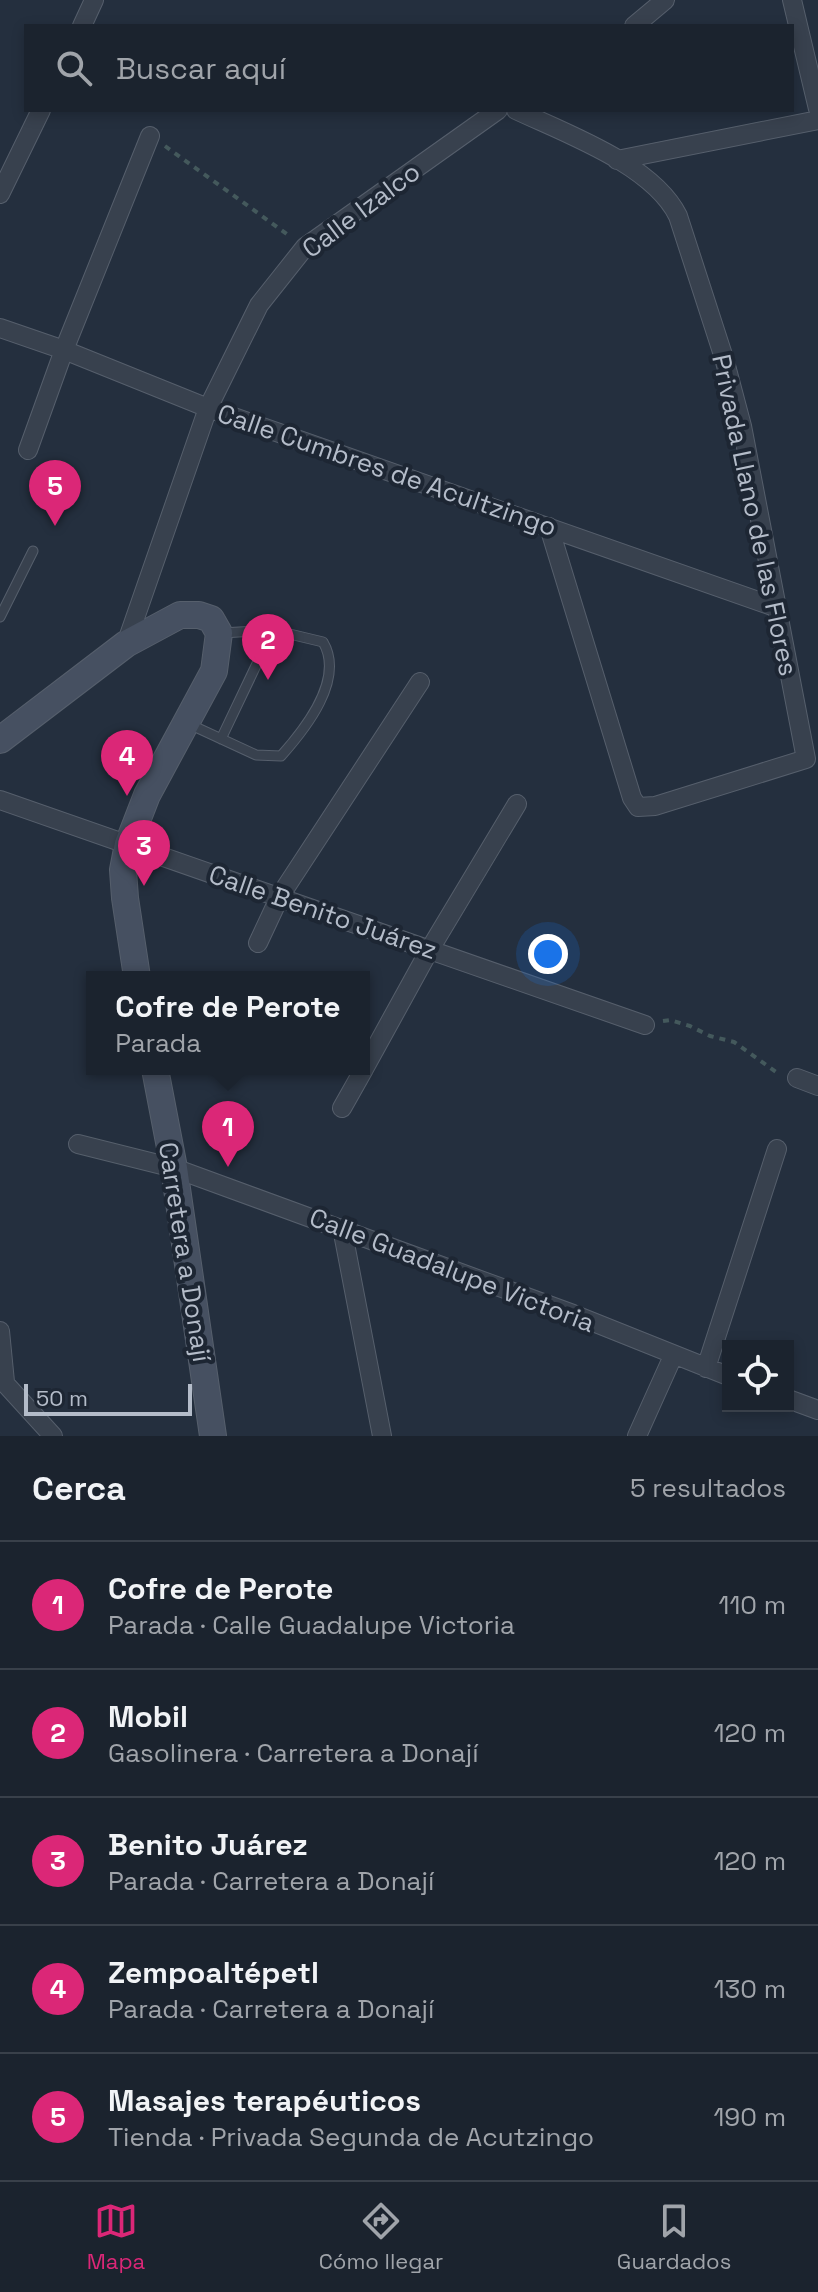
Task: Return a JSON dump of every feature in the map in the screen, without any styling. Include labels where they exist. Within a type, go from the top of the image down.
[{"type":"main road","points":[[0,740],[126,644],[180,615],[199,615],[211,619],[219,633],[214,671],[147,795],[128,844],[123,870],[136,971]]},
{"type":"main road","name":"Carretera a Donají","points":[[156,1075],[174,1168],[213,1436]]},
{"type":"street","points":[[83,24],[94,0]]},
{"type":"street","points":[[636,24],[665,0]]},
{"type":"street","points":[[792,0],[818,109]]},
{"type":"street","points":[[0,194],[40,112]]},
{"type":"street","name":"Calle Izalco","points":[[126,644],[208,408],[259,305],[305,247],[495,112]]},
{"type":"street","points":[[520,112],[617,160],[818,120]]},
{"type":"street","points":[[28,450],[64,350],[150,136]]},
{"type":"street","name":"Privada Llano de las Flores","points":[[549,527],[632,798],[638,807],[655,806],[814,759],[775,607],[742,426],[684,231],[671,202],[662,191],[617,160]]},
{"type":"street","name":"Calle Cumbres de Acultzingo","points":[[0,328],[64,350],[208,408],[775,607]]},
{"type":"street","points":[[258,943],[280,896],[420,682]]},
{"type":"street","name":"Calle Benito Juárez","points":[[0,800],[645,1025]]},
{"type":"street","points":[[370,1058],[430,949],[517,804]]},
{"type":"street","points":[[342,1108],[361,1075]]},
{"type":"street","points":[[797,1078],[818,1086]]},
{"type":"street","name":"Calle Guadalupe Victoria","points":[[78,1144],[174,1168],[573,1314],[722,1374]]},
{"type":"street","points":[[706,1368],[777,1149]]},
{"type":"street","points":[[342,1228],[382,1436]]},
{"type":"street","points":[[0,1331],[2,1380],[53,1436]]},
{"type":"street","points":[[637,1436],[673,1356]]},
{"type":"street","points":[[794,1401],[818,1410]]},
{"type":"lane","points":[[0,617],[33,551]]},
{"type":"lane","points":[[221,739],[273,630]]},
{"type":"lane","points":[[186,723],[256,755],[281,756],[309,724],[328,678],[331,656],[323,642],[273,630],[219,633]]},
{"type":"path","points":[[150,136],[305,247]]},
{"type":"path","points":[[645,1025],[670,1020],[747,1049],[771,1068]]},
{"type":"place","name":"Masajes terapéuticos","points":[[55,526]]},
{"type":"place","name":"Mobil","points":[[268,680]]},
{"type":"place","name":"Zempoaltépetl","points":[[127,796]]},
{"type":"place","name":"Benito Juárez","points":[[144,886]]},
{"type":"place","name":"Cofre de Perote","points":[[228,1167]]}]
